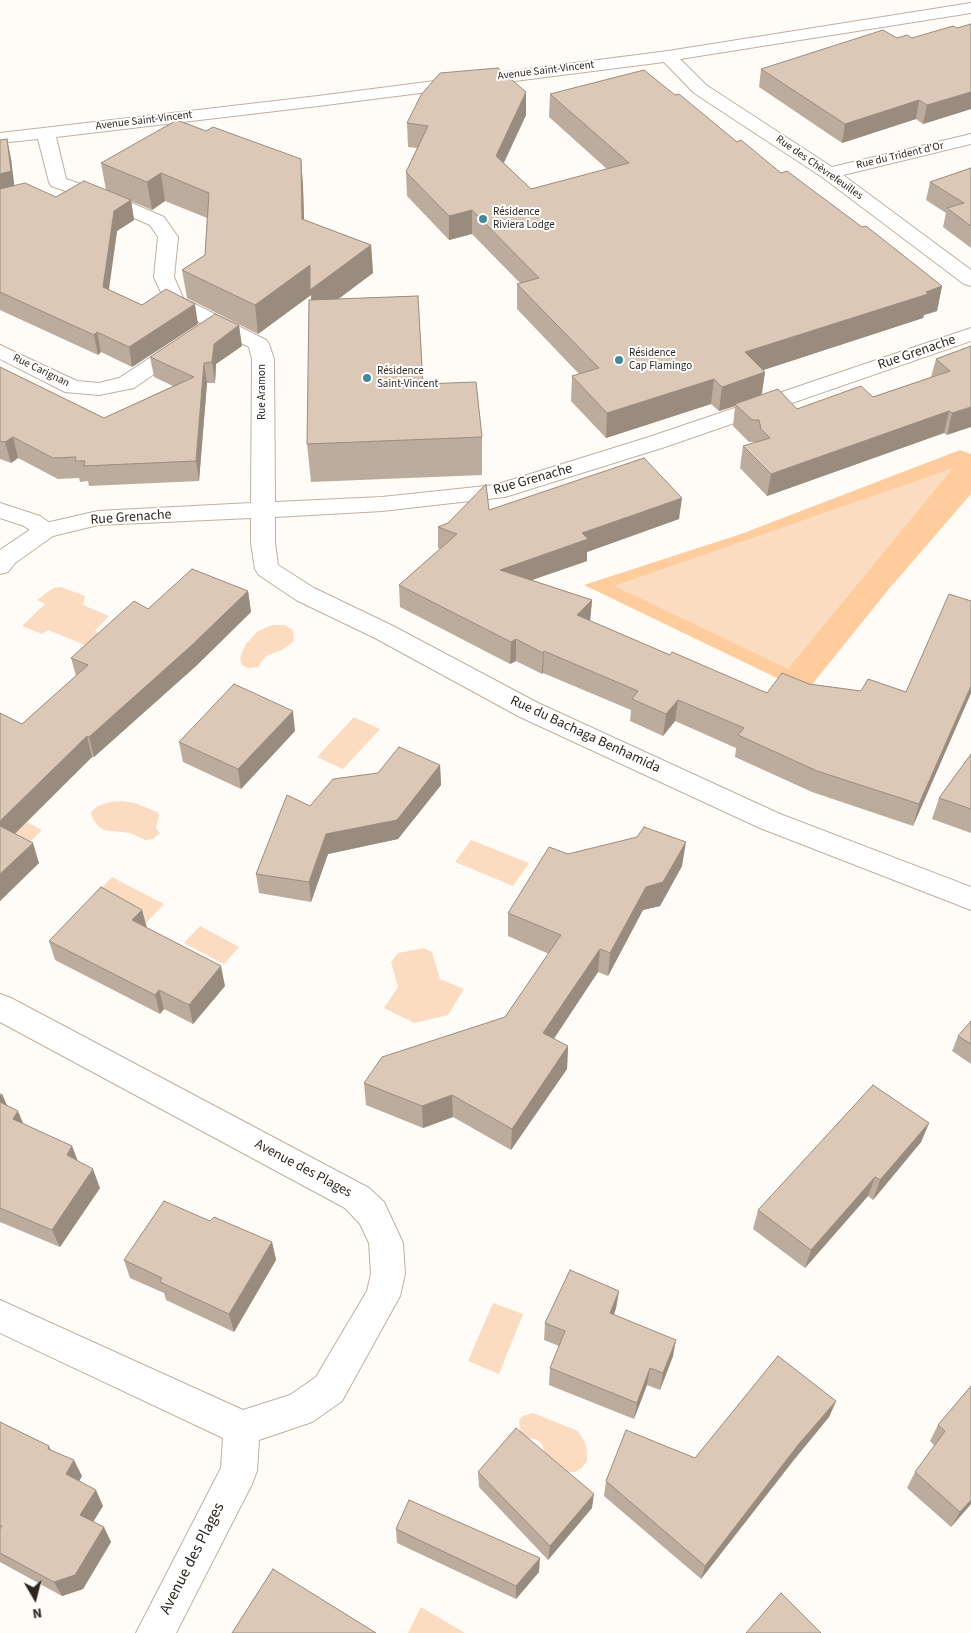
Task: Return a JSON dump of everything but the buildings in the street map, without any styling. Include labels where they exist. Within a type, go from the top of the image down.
[{"type":"street","name":"Avenue Saint-Vincent","points":[[0,138],[318,101],[668,56],[971,8]]},
{"type":"street","name":"Rue des Chèvrefeuilles","points":[[668,56],[700,89],[829,173],[971,280]]},
{"type":"street","name":"Rue Aramon","points":[[46,133],[49,186],[104,198],[157,221],[168,237],[164,277],[174,302],[215,324],[259,344],[263,359],[263,510]]},
{"type":"street","name":"Rue du Trident d'Or","points":[[829,173],[971,139]]},
{"type":"street","name":"Rue Carignan","points":[[0,351],[73,386],[99,389],[126,383],[215,324]]},
{"type":"street","name":"Rue Grenache","points":[[45,530],[98,518],[382,504],[497,492],[657,442],[971,334]]},
{"type":"street","points":[[0,510],[32,521],[45,530],[8,557],[0,566]]},
{"type":"street","name":"Rue du Bachaga Benhamida","points":[[263,510],[263,543],[267,569],[305,594],[384,632],[530,710],[770,821],[971,899]]},
{"type":"street","name":"Avenue des Plages","points":[[0,1007],[357,1198],[372,1214],[386,1243],[388,1274],[383,1296],[328,1389],[299,1410],[242,1428],[239,1471],[155,1633]]},
{"type":"street","points":[[0,1316],[242,1428]]},
{"type":"shaded area","points":[[960,450],[971,454],[971,494],[888,590],[806,692],[584,585],[741,534]]},
{"type":"shaded area","points":[[953,468],[788,669],[614,586]]},
{"type":"shaded area","points":[[61,587],[85,596],[83,605],[109,616],[95,631],[102,636],[90,647],[48,630],[42,634],[22,626],[45,604],[37,600],[53,588]]},
{"type":"shaded area","points":[[272,625],[285,625],[293,630],[294,641],[282,650],[266,656],[258,667],[248,668],[242,665],[240,658],[246,644],[258,631]]},
{"type":"shaded area","points":[[354,717],[380,729],[343,769],[317,757]]},
{"type":"shaded area","points":[[123,801],[135,803],[157,812],[159,816],[156,828],[160,833],[153,839],[145,840],[130,833],[104,830],[98,826],[91,812],[98,806],[109,802]]},
{"type":"shaded area","points":[[1,808],[42,830],[24,848],[0,835]]},
{"type":"shaded area","points":[[471,840],[529,863],[513,886],[455,862]]},
{"type":"shaded area","points":[[112,877],[164,904],[146,923],[94,895]]},
{"type":"shaded area","points":[[200,926],[239,947],[224,964],[184,943]]},
{"type":"shaded area","points":[[424,948],[432,952],[440,979],[464,989],[448,1015],[414,1023],[384,1008],[398,987],[391,962],[398,953]]},
{"type":"shaded area","points":[[493,1303],[523,1314],[499,1374],[468,1361]]},
{"type":"shaded area","points":[[533,1413],[578,1431],[585,1442],[587,1451],[587,1461],[582,1468],[575,1472],[567,1472],[549,1457],[544,1451],[542,1443],[535,1439],[523,1438],[520,1435],[519,1420],[523,1416]]},
{"type":"shaded area","points":[[421,1607],[465,1633],[408,1633]]},
{"type":"place","name":"Résidence Riviera Lodge","points":[[483,219]]},
{"type":"place","name":"Résidence Cap Flamingo","points":[[619,360]]},
{"type":"place","name":"Résidence Saint-Vincent","points":[[367,378]]}]
